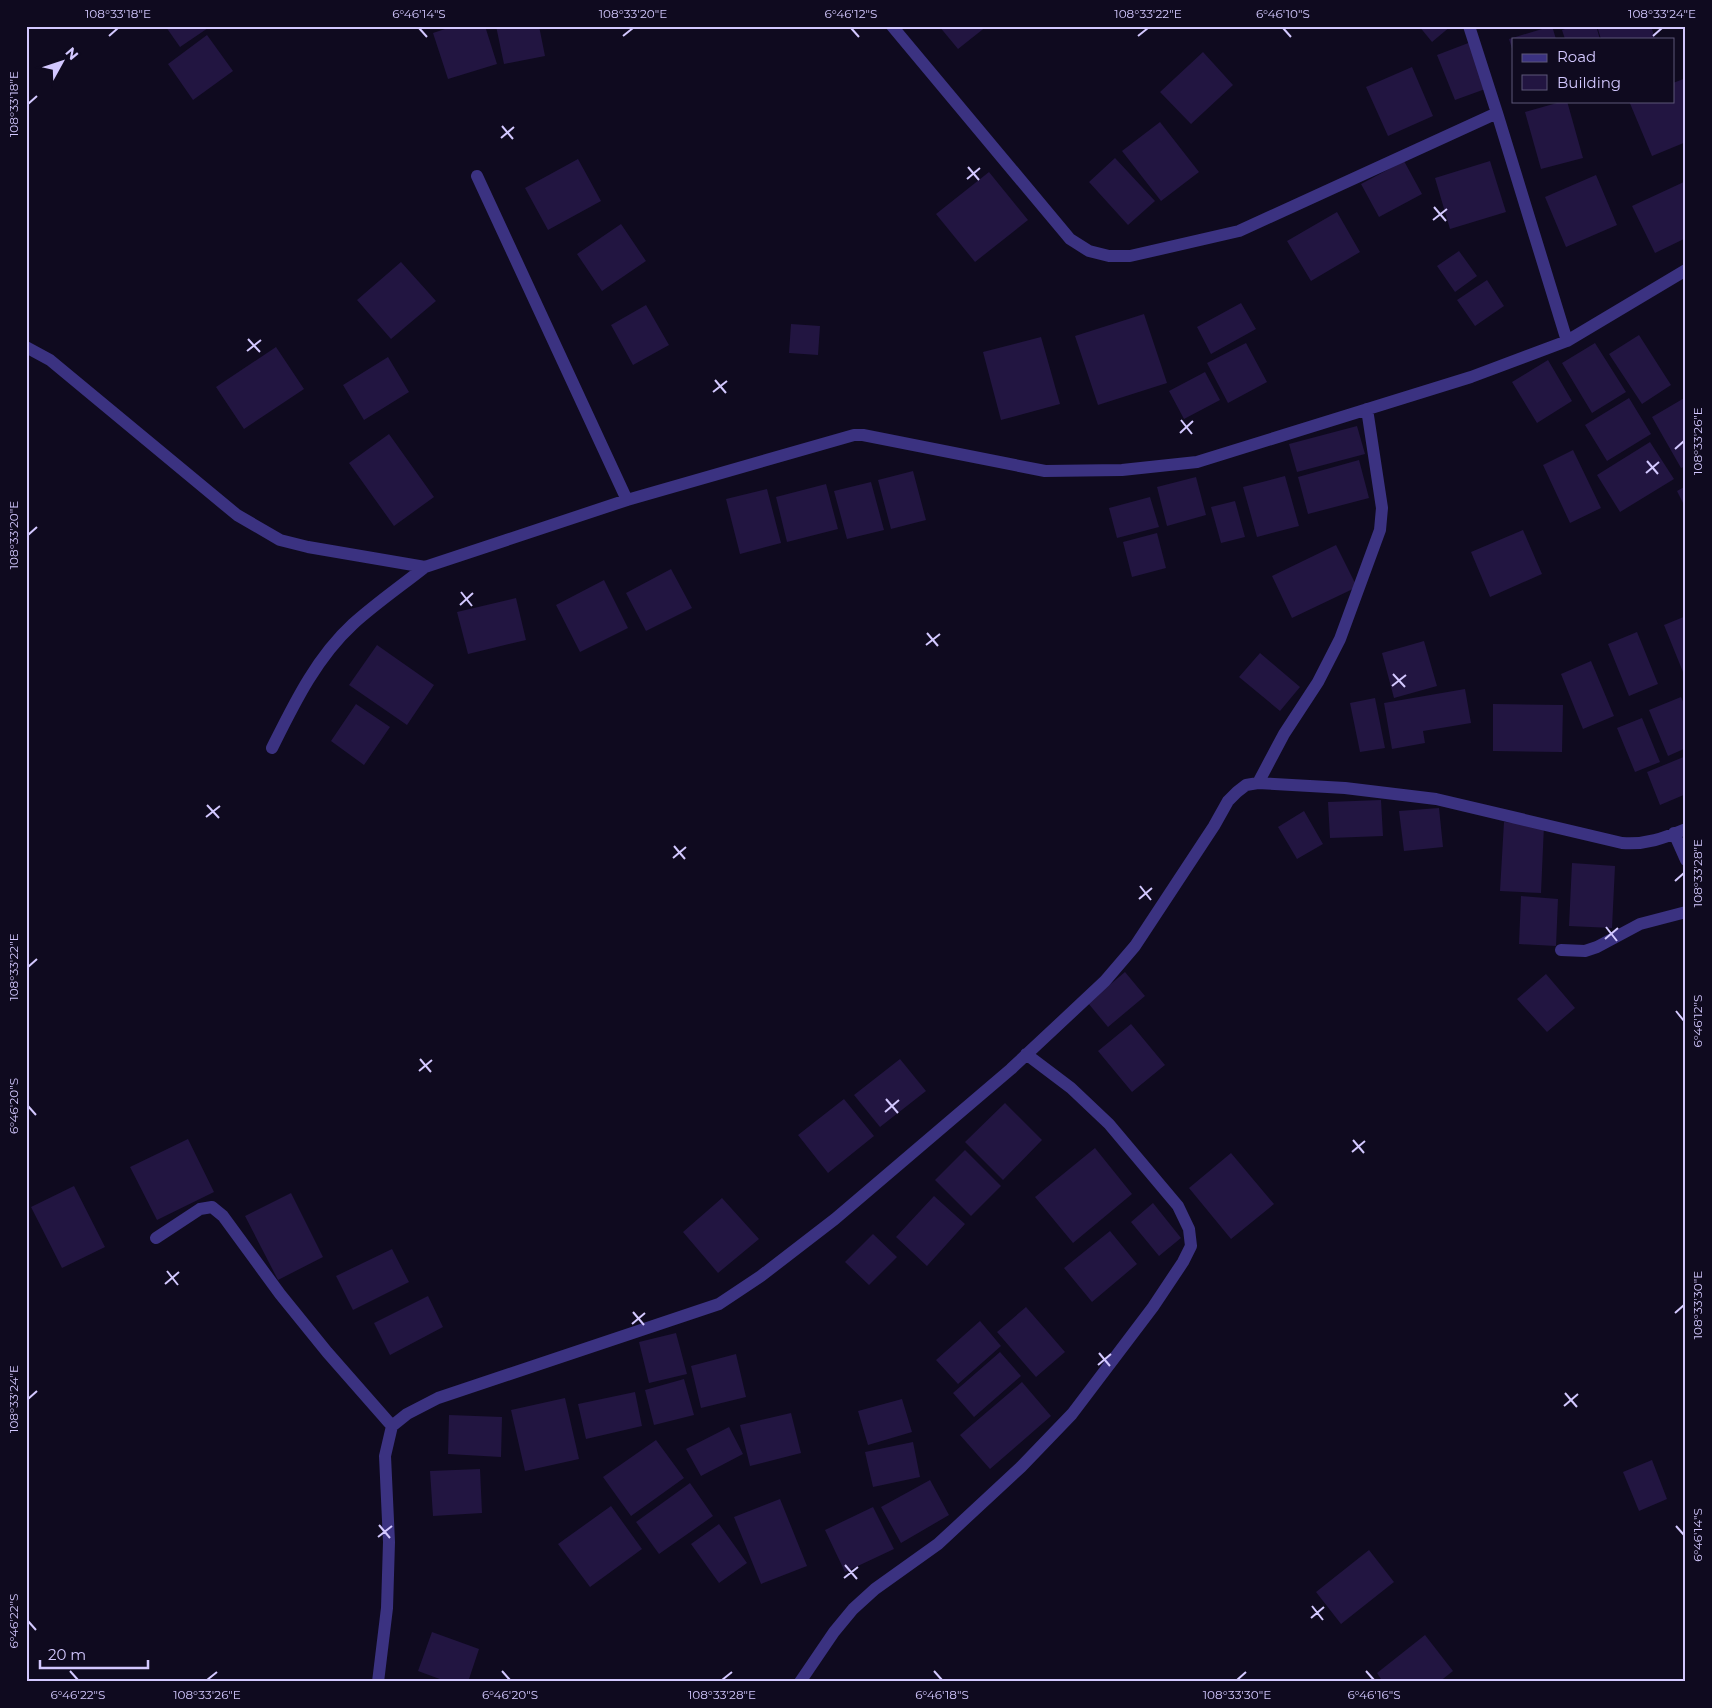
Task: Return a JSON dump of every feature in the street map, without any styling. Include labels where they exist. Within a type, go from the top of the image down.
[{"type":"street","points":[[892,26],[1070,239],[1089,251],[1109,256],[1130,256],[1239,231],[1496,113]]},
{"type":"street","points":[[1469,26],[1567,341]]},
{"type":"street","points":[[477,176],[627,500]]},
{"type":"street","points":[[272,748],[300,692],[330,650],[352,625],[424,567],[627,500],[854,435],[863,435],[1045,470],[1122,470],[1197,462],[1471,377],[1567,341],[1686,270]]},
{"type":"street","points":[[26,347],[50,360],[237,515],[280,540],[308,547],[424,567]]},
{"type":"street","points":[[1258,783],[1284,734],[1318,682],[1340,639],[1380,530],[1382,508],[1367,409]]},
{"type":"street","points":[[378,1682],[387,1608],[388,1542],[385,1456],[392,1426],[407,1414],[438,1398],[719,1304],[761,1276],[835,1219],[1026,1054],[1105,981],[1135,946],[1228,802],[1246,785],[1258,783],[1345,788],[1436,799],[1622,843],[1638,844],[1680,831],[1686,860]]},
{"type":"street","points":[[1561,950],[1584,952],[1640,924],[1686,912]]},
{"type":"street","points":[[800,1682],[853,1608],[875,1589],[938,1544],[1021,1467],[1072,1414],[1153,1307],[1183,1262],[1191,1246],[1189,1229],[1178,1206],[1109,1124],[1071,1088],[1026,1054]]},
{"type":"street","points":[[156,1238],[200,1208],[212,1207],[223,1216],[280,1294],[321,1344],[392,1426]]},
{"type":"building","points":[[167,26],[206,26],[208,28],[180,47]]},
{"type":"building","points":[[454,26],[485,26],[497,64],[448,79],[433,33]]},
{"type":"building","points":[[496,26],[539,26],[545,56],[504,64]]},
{"type":"building","points":[[939,26],[987,26],[958,49]]},
{"type":"building","points":[[1419,26],[1451,26],[1432,42]]},
{"type":"building","points":[[1552,26],[1556,38],[1512,38]]},
{"type":"building","points":[[1575,26],[1596,26],[1600,38],[1565,38],[1562,30]]},
{"type":"building","points":[[1597,26],[1651,26],[1655,38],[1601,38]]},
{"type":"building","points":[[207,35],[233,71],[193,100],[168,64]]},
{"type":"building","points":[[1512,38],[1512,49],[1509,39]]},
{"type":"building","points":[[1471,42],[1488,88],[1455,100],[1437,55]]},
{"type":"building","points":[[1203,52],[1233,85],[1191,124],[1160,92]]},
{"type":"building","points":[[1412,67],[1433,116],[1388,136],[1366,87]]},
{"type":"building","points":[[1686,78],[1686,142],[1652,156],[1629,102],[1674,102],[1674,83]]},
{"type":"building","points":[[1560,102],[1567,102],[1583,158],[1541,169],[1525,112]]},
{"type":"building","points":[[1160,122],[1199,172],[1161,201],[1122,151]]},
{"type":"building","points":[[1115,158],[1155,201],[1128,225],[1089,182]]},
{"type":"building","points":[[578,159],[601,201],[548,230],[525,188]]},
{"type":"building","points":[[1404,161],[1422,194],[1379,217],[1361,184]]},
{"type":"building","points":[[1490,161],[1506,212],[1450,229],[1435,178]]},
{"type":"building","points":[[989,172],[1028,220],[975,262],[936,214]]},
{"type":"building","points":[[1596,175],[1617,225],[1566,247],[1545,197]]},
{"type":"building","points":[[1686,181],[1686,238],[1655,253],[1632,206]]},
{"type":"building","points":[[1337,212],[1360,252],[1311,281],[1287,241]]},
{"type":"building","points":[[621,224],[646,261],[602,291],[577,254]]},
{"type":"building","points":[[1459,251],[1477,276],[1455,292],[1437,266]]},
{"type":"building","points":[[401,262],[436,301],[391,339],[357,300]]},
{"type":"building","points":[[1487,280],[1504,306],[1475,326],[1457,300]]},
{"type":"building","points":[[1241,303],[1256,329],[1211,354],[1197,327]]},
{"type":"building","points":[[646,305],[669,345],[633,365],[611,325]]},
{"type":"building","points":[[1144,314],[1167,383],[1098,405],[1075,336]]},
{"type":"building","points":[[791,324],[820,326],[818,355],[789,353]]},
{"type":"building","points":[[1639,335],[1671,385],[1642,404],[1609,354]]},
{"type":"building","points":[[1041,337],[1060,404],[1001,420],[983,352]]},
{"type":"building","points":[[1246,343],[1267,382],[1228,403],[1207,363]]},
{"type":"building","points":[[1595,343],[1626,392],[1592,413],[1562,363]]},
{"type":"building","points":[[276,347],[304,389],[244,429],[216,387]]},
{"type":"building","points":[[388,357],[409,392],[364,420],[343,385]]},
{"type":"building","points":[[1548,360],[1572,401],[1537,423],[1512,382]]},
{"type":"building","points":[[1205,372],[1220,400],[1184,419],[1169,391]]},
{"type":"building","points":[[1686,397],[1686,466],[1681,468],[1652,417]]},
{"type":"building","points":[[1629,398],[1651,434],[1607,461],[1585,425]]},
{"type":"building","points":[[1357,426],[1365,454],[1297,472],[1289,444]]},
{"type":"building","points":[[389,434],[434,497],[394,526],[349,463]]},
{"type":"building","points":[[1650,442],[1674,479],[1620,512],[1597,475]]},
{"type":"building","points":[[1573,450],[1601,508],[1570,523],[1543,465]]},
{"type":"building","points":[[1359,460],[1369,498],[1308,514],[1298,477]]},
{"type":"building","points":[[913,471],[926,520],[891,529],[878,480]]},
{"type":"building","points":[[1285,476],[1299,526],[1257,537],[1243,487]]},
{"type":"building","points":[[1196,477],[1206,515],[1167,526],[1157,487]]},
{"type":"building","points":[[871,482],[884,530],[847,539],[834,491]]},
{"type":"building","points":[[826,484],[838,529],[787,542],[776,497]]},
{"type":"building","points":[[1686,486],[1686,509],[1677,491]]},
{"type":"building","points":[[767,489],[781,543],[740,554],[726,499]]},
{"type":"building","points":[[1150,497],[1159,527],[1117,538],[1109,508]]},
{"type":"building","points":[[1235,501],[1245,537],[1221,543],[1211,507]]},
{"type":"building","points":[[1523,530],[1542,574],[1490,597],[1471,552]]},
{"type":"building","points":[[1157,533],[1166,568],[1132,577],[1123,542]]},
{"type":"building","points":[[1336,545],[1357,587],[1292,618],[1272,576]]},
{"type":"building","points":[[671,569],[692,608],[646,631],[626,593]]},
{"type":"building","points":[[604,580],[628,628],[580,652],[556,605]]},
{"type":"building","points":[[516,598],[526,640],[468,654],[457,612]]},
{"type":"building","points":[[1686,616],[1686,671],[1683,672],[1664,625]]},
{"type":"building","points":[[1637,632],[1658,684],[1629,696],[1608,644]]},
{"type":"building","points":[[1424,641],[1437,686],[1394,698],[1382,653]]},
{"type":"building","points":[[377,645],[434,685],[407,725],[349,685]]},
{"type":"building","points":[[1260,653],[1300,687],[1280,711],[1239,677]]},
{"type":"building","points":[[1591,661],[1614,716],[1583,729],[1561,674]]},
{"type":"building","points":[[1465,689],[1471,723],[1423,731],[1425,743],[1392,749],[1384,703]]},
{"type":"building","points":[[1681,697],[1686,708],[1686,748],[1668,756],[1649,710]]},
{"type":"building","points":[[1375,698],[1385,748],[1360,752],[1350,703]]},
{"type":"building","points":[[356,704],[390,727],[364,765],[331,741]]},
{"type":"building","points":[[1493,704],[1563,705],[1562,752],[1493,751]]},
{"type":"building","points":[[1642,718],[1660,762],[1635,772],[1617,728]]},
{"type":"building","points":[[1686,756],[1686,794],[1660,805],[1647,772]]},
{"type":"building","points":[[1381,800],[1383,836],[1330,838],[1328,802]]},
{"type":"building","points":[[1439,808],[1443,847],[1404,851],[1399,811]]},
{"type":"building","points":[[1304,811],[1323,844],[1297,859],[1278,827]]},
{"type":"building","points":[[1504,822],[1544,825],[1541,893],[1500,891]]},
{"type":"building","points":[[1572,863],[1615,866],[1612,928],[1569,926]]},
{"type":"building","points":[[1521,896],[1558,899],[1556,946],[1519,944]]},
{"type":"building","points":[[1125,972],[1145,996],[1108,1027],[1088,1003]]},
{"type":"building","points":[[1546,974],[1575,1008],[1547,1032],[1517,999]]},
{"type":"building","points":[[1131,1024],[1165,1065],[1132,1092],[1098,1051]]},
{"type":"building","points":[[900,1059],[926,1091],[880,1127],[854,1095]]},
{"type":"building","points":[[844,1099],[874,1136],[828,1173],[798,1135]]},
{"type":"building","points":[[1005,1103],[1042,1140],[1003,1180],[965,1142]]},
{"type":"building","points":[[188,1139],[214,1192],[157,1220],[130,1167]]},
{"type":"building","points":[[1095,1148],[1132,1194],[1073,1243],[1035,1197]]},
{"type":"building","points":[[965,1150],[1001,1186],[971,1216],[935,1180]]},
{"type":"building","points":[[1231,1153],[1274,1204],[1231,1239],[1189,1188]]},
{"type":"building","points":[[74,1186],[105,1247],[62,1268],[31,1207]]},
{"type":"building","points":[[291,1193],[323,1257],[278,1280],[245,1216]]},
{"type":"building","points":[[934,1196],[965,1224],[927,1266],[896,1237]]},
{"type":"building","points":[[722,1198],[759,1239],[718,1273],[683,1232]]},
{"type":"building","points":[[1153,1203],[1181,1238],[1159,1256],[1131,1222]]},
{"type":"building","points":[[1110,1231],[1137,1264],[1092,1302],[1064,1268]]},
{"type":"building","points":[[873,1234],[897,1257],[869,1285],[845,1262]]},
{"type":"building","points":[[392,1249],[409,1282],[353,1310],[336,1276]]},
{"type":"building","points":[[428,1296],[443,1327],[390,1355],[374,1323]]},
{"type":"building","points":[[1026,1307],[1065,1352],[1036,1377],[997,1332]]},
{"type":"building","points":[[980,1321],[1001,1346],[958,1384],[936,1360]]},
{"type":"building","points":[[676,1333],[687,1374],[649,1383],[639,1342]]},
{"type":"building","points":[[1000,1352],[1021,1376],[974,1417],[953,1393]]},
{"type":"building","points":[[736,1354],[746,1397],[701,1408],[691,1366]]},
{"type":"building","points":[[684,1379],[694,1415],[654,1425],[645,1390]]},
{"type":"building","points":[[1022,1382],[1051,1416],[990,1469],[960,1435]]},
{"type":"building","points":[[635,1392],[642,1426],[586,1439],[578,1404]]},
{"type":"building","points":[[565,1398],[579,1459],[525,1471],[511,1410]]},
{"type":"building","points":[[902,1399],[912,1432],[868,1445],[858,1411]]},
{"type":"building","points":[[791,1413],[801,1453],[750,1466],[740,1425]]},
{"type":"building","points":[[449,1415],[502,1417],[501,1457],[448,1454]]},
{"type":"building","points":[[729,1427],[743,1454],[701,1476],[686,1449]]},
{"type":"building","points":[[656,1440],[684,1478],[631,1516],[603,1477]]},
{"type":"building","points":[[913,1442],[920,1477],[873,1487],[865,1452]]},
{"type":"building","points":[[1652,1460],[1667,1499],[1639,1511],[1623,1472]]},
{"type":"building","points":[[480,1469],[482,1513],[433,1516],[430,1471]]},
{"type":"building","points":[[930,1480],[949,1515],[901,1543],[881,1507]]},
{"type":"building","points":[[690,1483],[713,1516],[659,1554],[636,1522]]},
{"type":"building","points":[[780,1499],[807,1566],[761,1584],[734,1517]]},
{"type":"building","points":[[611,1506],[642,1549],[590,1587],[558,1544]]},
{"type":"building","points":[[873,1507],[894,1549],[845,1572],[825,1530]]},
{"type":"building","points":[[719,1524],[747,1563],[719,1583],[691,1544]]},
{"type":"building","points":[[1369,1550],[1394,1582],[1341,1624],[1316,1592]]},
{"type":"building","points":[[432,1632],[479,1649],[468,1682],[448,1682],[418,1671]]},
{"type":"building","points":[[1425,1635],[1453,1671],[1439,1682],[1383,1682],[1377,1673]]}]
